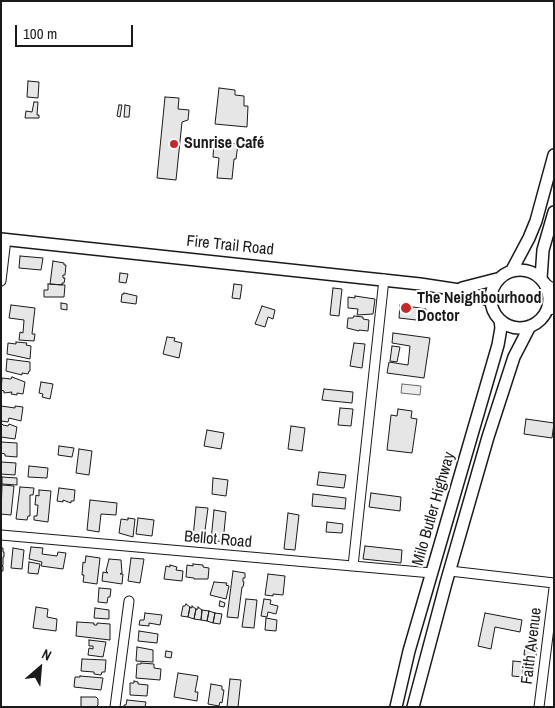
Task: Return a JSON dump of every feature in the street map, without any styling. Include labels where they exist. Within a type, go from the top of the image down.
[{"type":"main road","points":[[554,155],[536,220],[529,238],[512,270],[498,279],[491,292],[494,311],[500,320],[514,327],[530,326],[540,320],[550,309],[543,250],[554,212]]},
{"type":"main road","name":"Fire Trail Road","points":[[4,239],[456,288],[491,301]]},
{"type":"main road","points":[[512,270],[528,270],[547,283]]},
{"type":"main road","name":"Fire Trail Road","points":[[456,288],[475,286],[498,279]]},
{"type":"main road","name":"Milo Butler Highway","points":[[396,707],[409,651],[498,345],[501,328],[500,320]]},
{"type":"main road","name":"Milo Butler Highway","points":[[413,707],[450,571],[508,376],[518,346],[530,326]]},
{"type":"street","points":[[1,281],[4,239]]},
{"type":"street","points":[[353,566],[384,279]]},
{"type":"street","name":"Bellot Road","points":[[1,535],[432,573]]},
{"type":"street","points":[[450,571],[554,583]]},
{"type":"street","name":"Faith Avenue","points":[[539,707],[554,588]]},
{"type":"street","points":[[115,707],[129,602]]},
{"type":"shaded area","points":[[402,384],[421,386],[420,395],[401,393]]},
{"type":"building","points":[[28,81],[39,82],[38,98],[27,97]]},
{"type":"building","points":[[219,88],[235,90],[235,95],[244,96],[244,106],[248,106],[247,127],[215,124]]},
{"type":"building","points":[[165,97],[179,98],[178,109],[189,110],[188,120],[182,122],[176,180],[157,178]]},
{"type":"building","points":[[34,102],[38,102],[37,115],[39,115],[39,118],[25,118],[26,111],[32,112]]},
{"type":"building","points":[[119,105],[122,105],[120,117],[117,116]]},
{"type":"building","points":[[125,105],[130,106],[129,117],[124,117]]},
{"type":"building","points":[[214,142],[238,144],[232,179],[217,178],[219,158],[213,157]]},
{"type":"building","points":[[20,256],[43,258],[41,270],[19,268]]},
{"type":"building","points":[[53,261],[66,265],[65,275],[63,275],[63,278],[65,278],[64,283],[62,285],[50,284]]},
{"type":"building","points":[[120,273],[128,274],[126,283],[119,282]]},
{"type":"building","points":[[48,284],[65,285],[64,297],[44,297],[44,290],[48,290]]},
{"type":"building","points":[[234,284],[242,285],[240,299],[232,298]]},
{"type":"building","points":[[333,288],[342,289],[339,316],[330,315]]},
{"type":"building","points":[[122,294],[137,296],[136,304],[121,302]]},
{"type":"building","points":[[355,296],[375,299],[373,314],[357,315],[358,309],[348,308],[348,297],[355,298]]},
{"type":"building","points":[[61,303],[67,304],[67,310],[61,309]]},
{"type":"building","points":[[11,305],[35,308],[32,334],[35,334],[34,341],[19,340],[20,332],[23,333],[24,320],[9,318]]},
{"type":"building","points":[[400,305],[426,309],[425,321],[399,318]]},
{"type":"building","points":[[262,306],[275,310],[273,319],[268,317],[265,327],[255,324]]},
{"type":"building","points":[[354,316],[369,320],[368,331],[347,328],[348,318],[353,318]]},
{"type":"building","points":[[393,333],[430,338],[424,378],[387,373],[389,362],[408,365],[410,346],[392,343]]},
{"type":"building","points":[[167,337],[175,338],[174,341],[182,343],[179,358],[163,354]]},
{"type":"building","points":[[16,342],[27,343],[26,345],[31,346],[30,359],[7,354],[8,343],[16,344]]},
{"type":"building","points":[[354,343],[365,344],[362,368],[350,366]]},
{"type":"building","points":[[392,346],[400,347],[397,362],[390,361]]},
{"type":"building","points":[[7,359],[30,362],[30,371],[28,374],[22,373],[22,375],[6,371]]},
{"type":"building","points":[[12,377],[25,382],[23,394],[4,393],[1,390],[2,378],[11,379]]},
{"type":"building","points":[[41,382],[53,384],[50,399],[42,397],[43,394],[39,393]]},
{"type":"building","points":[[324,389],[353,392],[352,403],[322,400]]},
{"type":"building","points":[[1,406],[23,407],[21,421],[9,418],[8,422],[1,421]]},
{"type":"building","points":[[340,408],[353,409],[351,426],[338,425]]},
{"type":"building","points":[[398,409],[412,411],[411,418],[417,419],[412,453],[387,450],[391,415],[397,416]]},
{"type":"building","points":[[526,419],[554,423],[552,438],[524,434]]},
{"type":"building","points":[[1,423],[17,427],[15,439],[1,437]]},
{"type":"building","points":[[291,426],[305,428],[302,451],[288,449]]},
{"type":"building","points":[[207,430],[224,433],[221,449],[204,446]]},
{"type":"building","points":[[1,442],[17,443],[17,457],[5,456],[5,454],[1,453]]},
{"type":"building","points":[[59,446],[74,448],[72,457],[58,455]]},
{"type":"building","points":[[79,449],[92,451],[89,475],[76,473]]},
{"type":"building","points":[[1,462],[16,463],[15,475],[1,474]]},
{"type":"building","points":[[29,466],[48,468],[47,478],[28,477]]},
{"type":"building","points":[[319,472],[346,475],[344,488],[317,485]]},
{"type":"building","points":[[2,477],[17,478],[17,485],[2,484]]},
{"type":"building","points":[[213,478],[228,480],[226,496],[212,494]]},
{"type":"building","points":[[2,485],[14,486],[11,515],[1,514]]},
{"type":"building","points":[[20,487],[34,488],[33,495],[30,495],[30,516],[28,516],[27,520],[16,519]]},
{"type":"building","points":[[59,488],[75,490],[74,501],[71,501],[71,503],[63,500],[63,502],[57,501]]},
{"type":"building","points":[[39,490],[51,491],[48,522],[34,520],[34,516],[37,516],[38,505],[35,505],[36,495],[39,496]]},
{"type":"building","points":[[371,493],[401,497],[400,511],[369,507]]},
{"type":"building","points":[[313,494],[346,498],[345,509],[312,506]]},
{"type":"building","points":[[90,500],[117,503],[116,515],[101,514],[99,532],[87,530]]},
{"type":"building","points":[[196,507],[208,508],[204,538],[193,537]]},
{"type":"building","points":[[214,510],[226,512],[223,542],[211,540]]},
{"type":"building","points":[[288,513],[299,515],[295,550],[284,549]]},
{"type":"building","points":[[128,518],[135,519],[133,537],[119,533],[121,519],[128,520]]},
{"type":"building","points":[[138,518],[154,520],[152,536],[136,534]]},
{"type":"building","points":[[327,522],[343,524],[342,533],[326,532]]},
{"type":"building","points":[[365,546],[402,550],[401,563],[363,559]]},
{"type":"building","points":[[31,547],[43,548],[42,554],[57,556],[58,552],[66,553],[63,569],[41,566],[42,562],[29,559]]},
{"type":"building","points":[[1,548],[3,548],[4,552],[3,571],[1,571]]},
{"type":"building","points":[[13,548],[24,550],[22,569],[11,568]]},
{"type":"building","points":[[86,556],[100,558],[97,584],[83,582],[83,562],[85,563]]},
{"type":"building","points":[[131,558],[144,559],[140,583],[128,581]]},
{"type":"building","points":[[109,559],[121,560],[122,573],[120,574],[123,574],[122,584],[102,581],[103,572],[108,573],[106,571]]},
{"type":"building","points":[[29,562],[40,564],[38,574],[28,573]]},
{"type":"building","points":[[193,564],[209,568],[208,579],[186,577],[187,565],[193,566]]},
{"type":"building","points":[[170,565],[177,567],[176,570],[183,571],[182,581],[164,579],[166,566],[170,567]]},
{"type":"building","points":[[233,571],[245,573],[238,618],[227,617]]},
{"type":"building","points":[[268,574],[285,576],[283,595],[265,595]]},
{"type":"building","points":[[214,582],[227,583],[226,585],[229,586],[226,599],[210,595]]},
{"type":"building","points":[[99,588],[111,589],[107,603],[98,602]]},
{"type":"building","points":[[246,599],[257,600],[254,628],[242,627]]},
{"type":"building","points":[[264,599],[271,600],[270,604],[278,606],[276,614],[268,612],[267,617],[261,616]]},
{"type":"building","points":[[220,601],[225,603],[224,607],[219,606]]},
{"type":"building","points":[[186,604],[190,607],[188,617],[181,616],[183,606]]},
{"type":"building","points":[[192,606],[196,609],[194,619],[188,617],[190,607],[192,608]]},
{"type":"building","points":[[36,607],[48,609],[47,617],[57,619],[56,631],[33,628]]},
{"type":"building","points":[[198,607],[202,610],[201,620],[194,619]]},
{"type":"building","points":[[95,608],[109,610],[109,619],[94,618]]},
{"type":"building","points":[[202,610],[209,611],[207,621],[201,620]]},
{"type":"building","points":[[209,611],[215,613],[213,623],[207,621]]},
{"type":"building","points":[[145,613],[162,615],[160,625],[149,623],[149,626],[139,625],[140,620],[144,620]]},
{"type":"building","points":[[215,613],[222,614],[220,624],[213,623]]},
{"type":"building","points":[[485,613],[522,620],[520,632],[495,627],[491,649],[478,646]]},
{"type":"building","points":[[266,618],[277,620],[276,631],[265,630]]},
{"type":"building","points":[[77,622],[94,623],[94,625],[97,625],[97,623],[110,624],[110,640],[76,636]]},
{"type":"building","points":[[139,631],[158,634],[157,643],[138,641]]},
{"type":"building","points":[[89,640],[106,642],[103,657],[88,655],[89,648],[93,649],[93,646],[89,646]]},
{"type":"building","points":[[525,646],[537,648],[536,656],[524,655]]},
{"type":"building","points":[[137,647],[153,650],[153,662],[136,661]]},
{"type":"building","points":[[166,651],[172,652],[171,658],[165,657]]},
{"type":"building","points":[[82,659],[106,660],[105,672],[102,672],[101,675],[94,674],[94,672],[81,671]]},
{"type":"building","points":[[513,661],[523,662],[523,677],[512,676]]},
{"type":"building","points":[[137,664],[154,664],[154,668],[161,669],[160,680],[136,678]]},
{"type":"building","points":[[178,673],[198,676],[195,692],[198,692],[197,701],[174,697]]},
{"type":"building","points":[[75,677],[103,678],[101,690],[74,687]]},
{"type":"building","points":[[230,679],[241,680],[238,707],[227,707]]},
{"type":"building","points":[[134,681],[138,682],[138,684],[148,685],[147,696],[130,695],[130,683],[134,683]]},
{"type":"building","points":[[211,684],[222,686],[222,690],[224,690],[222,703],[220,702],[219,706],[208,704]]},
{"type":"building","points":[[81,697],[96,697],[98,705],[96,707],[81,707]]},
{"type":"building","points":[[127,700],[146,702],[145,707],[124,707]]},
{"type":"place","name":"Sunrise Café","points":[[174,144]]},
{"type":"place","name":"The Neighbourhood Doctor","points":[[406,308]]}]
